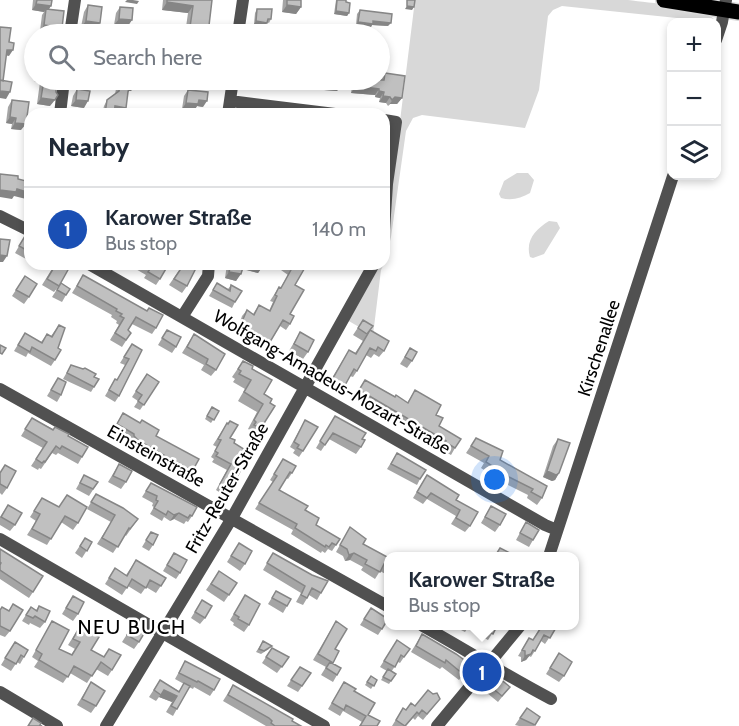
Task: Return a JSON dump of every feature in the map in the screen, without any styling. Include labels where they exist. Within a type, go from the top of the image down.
[{"type":"main road","points":[[664,0],[730,7]]},
{"type":"street","points":[[71,24],[75,0]]},
{"type":"street","points":[[239,24],[243,0]]},
{"type":"street","points":[[721,30],[730,7]]},
{"type":"street","points":[[61,108],[63,90]]},
{"type":"street","points":[[229,108],[232,90]]},
{"type":"street","points":[[230,100],[290,108]]},
{"type":"street","name":"Kirschenallee","points":[[550,552],[672,180]]},
{"type":"street","points":[[0,216],[24,228]]},
{"type":"street","name":"Wolfgang-Amadeus-Mozart-Straße","points":[[100,270],[557,530]]},
{"type":"street","points":[[182,317],[208,276],[208,270]]},
{"type":"street","name":"Fritz-Reuter-Straße","points":[[106,726],[232,518],[371,270]]},
{"type":"street","name":"Einsteinstraße","points":[[0,389],[384,604]]},
{"type":"street","points":[[0,539],[324,726]]},
{"type":"street","points":[[430,630],[551,699]]},
{"type":"street","points":[[437,726],[517,630]]},
{"type":"street","points":[[0,692],[57,726]]},
{"type":"shaded area","points":[[415,0],[628,0],[672,6],[713,18],[677,18],[562,6],[553,10],[548,16],[539,90],[525,128],[422,115],[413,118],[406,131],[390,241],[390,202]]},
{"type":"shaded area","points":[[517,173],[528,173],[534,180],[530,193],[516,198],[501,198],[499,194],[504,181]]},
{"type":"shaded area","points":[[549,221],[557,222],[560,228],[544,254],[530,257],[530,240]]},
{"type":"shaded area","points":[[374,270],[381,270],[373,335],[347,320]]},
{"type":"building","points":[[37,0],[52,0],[51,6],[36,4]]},
{"type":"building","points":[[167,0],[212,0],[209,24],[190,24],[193,6],[167,2]]},
{"type":"building","points":[[287,0],[301,0],[301,7],[287,5]]},
{"type":"building","points":[[337,0],[346,0],[350,3],[349,13],[336,11]]},
{"type":"building","points":[[407,0],[415,0],[414,7],[407,6]]},
{"type":"building","points":[[88,5],[102,7],[100,23],[86,21]]},
{"type":"building","points":[[120,7],[133,8],[132,20],[119,19]]},
{"type":"building","points":[[46,9],[64,11],[62,24],[44,24]]},
{"type":"building","points":[[257,9],[272,9],[271,19],[268,19],[267,23],[256,21]]},
{"type":"building","points":[[360,10],[392,14],[391,23],[358,22]]},
{"type":"building","points":[[0,27],[11,28],[9,42],[14,43],[13,50],[7,50],[3,81],[0,80]]},
{"type":"building","points":[[390,74],[405,76],[402,98],[395,97],[392,100],[390,97],[383,96],[384,92],[379,91],[390,90]]},
{"type":"building","points":[[0,80],[12,82],[10,92],[0,91]]},
{"type":"building","points":[[42,90],[56,90],[58,95],[55,100],[41,98]]},
{"type":"building","points":[[77,90],[90,91],[88,101],[76,100]]},
{"type":"building","points":[[129,90],[126,108],[115,106],[115,108],[106,108],[107,100],[119,91]]},
{"type":"building","points":[[188,90],[208,92],[207,101],[199,100],[198,104],[186,103]]},
{"type":"building","points":[[12,100],[29,102],[28,108],[24,108],[24,124],[15,123],[16,118],[10,117]]},
{"type":"building","points":[[0,174],[18,176],[18,179],[24,180],[24,191],[17,189],[16,192],[0,190]]},
{"type":"building","points":[[24,238],[24,249],[19,246]]},
{"type":"building","points":[[0,239],[10,240],[7,256],[0,255]]},
{"type":"building","points":[[52,270],[68,270],[59,286],[47,279]]},
{"type":"building","points":[[149,270],[165,270],[160,279],[148,272]]},
{"type":"building","points":[[180,270],[195,270],[187,286],[174,279]]},
{"type":"building","points":[[230,270],[242,270],[241,274],[229,272]]},
{"type":"building","points":[[291,270],[304,270],[295,285],[304,290],[290,314],[294,316],[290,324],[283,320],[270,342],[241,324],[247,310],[254,315],[259,305],[270,311],[277,296],[275,295],[279,287],[281,288]]},
{"type":"building","points":[[83,275],[147,311],[149,308],[163,315],[156,328],[136,317],[128,330],[131,333],[126,340],[115,333],[124,318],[120,316],[122,314],[77,286]]},
{"type":"building","points":[[25,276],[37,284],[29,297],[16,290]]},
{"type":"building","points":[[61,283],[70,289],[66,295],[57,290]]},
{"type":"building","points":[[217,283],[230,291],[231,285],[242,291],[235,302],[213,290]]},
{"type":"building","points":[[363,320],[373,326],[367,334],[358,328]]},
{"type":"building","points":[[59,325],[65,328],[58,348],[61,350],[55,360],[32,347],[30,352],[18,345],[25,333],[42,343],[47,334],[52,337]]},
{"type":"building","points":[[167,330],[181,337],[176,347],[162,338]]},
{"type":"building","points":[[370,330],[389,341],[384,351],[378,347],[376,351],[370,348],[357,371],[354,369],[344,387],[332,380],[349,350],[356,354]]},
{"type":"building","points":[[300,332],[314,340],[308,352],[294,344]]},
{"type":"building","points":[[194,334],[225,354],[216,370],[206,364],[208,359],[187,347]]},
{"type":"building","points":[[132,344],[142,350],[119,396],[109,390],[129,359],[124,357]]},
{"type":"building","points":[[0,345],[6,348],[2,354],[0,353]]},
{"type":"building","points":[[410,348],[417,352],[412,361],[405,357]]},
{"type":"building","points":[[243,361],[272,380],[264,394],[272,399],[270,403],[275,406],[261,428],[254,425],[256,422],[254,420],[263,404],[244,392],[251,380],[239,374],[241,371],[238,369]]},
{"type":"building","points":[[71,365],[85,368],[96,374],[94,377],[99,379],[94,387],[67,373]]},
{"type":"building","points":[[147,374],[159,382],[144,405],[138,401],[142,395],[136,391]]},
{"type":"building","points":[[58,378],[66,382],[61,395],[51,390]]},
{"type":"building","points":[[365,380],[408,403],[415,390],[441,405],[436,415],[443,418],[439,426],[461,439],[455,448],[359,390]]},
{"type":"building","points":[[212,407],[219,411],[214,420],[207,416]]},
{"type":"building","points":[[123,413],[159,430],[156,436],[199,459],[194,468],[190,470],[139,441],[134,434],[117,424]]},
{"type":"building","points":[[335,416],[366,433],[361,447],[333,433],[325,445],[320,441]]},
{"type":"building","points":[[32,418],[53,430],[55,427],[69,434],[68,436],[88,447],[82,457],[62,446],[60,449],[56,446],[45,462],[42,463],[36,459],[47,442],[25,429]]},
{"type":"building","points":[[305,420],[318,427],[303,451],[297,448],[299,445],[294,442]]},
{"type":"building","points":[[230,421],[238,425],[230,438],[250,453],[230,490],[220,484],[231,464],[216,456],[218,453],[215,451],[221,440],[218,439]]},
{"type":"building","points":[[476,438],[503,451],[500,460],[547,486],[542,498],[531,492],[533,489],[486,462],[489,456],[471,446]]},
{"type":"building","points":[[558,439],[570,443],[559,473],[556,475],[547,471]]},
{"type":"building","points":[[397,453],[426,470],[420,479],[391,464]]},
{"type":"building","points":[[283,459],[296,466],[279,490],[308,506],[305,510],[319,518],[316,525],[340,539],[336,545],[332,543],[329,547],[326,545],[325,547],[295,528],[297,524],[259,503],[277,476],[274,474]]},
{"type":"building","points":[[119,464],[132,471],[126,482],[113,476]]},
{"type":"building","points":[[5,465],[16,471],[7,488],[0,484],[0,473]]},
{"type":"building","points":[[84,475],[98,482],[93,489],[80,483]]},
{"type":"building","points":[[427,475],[459,495],[456,500],[478,512],[470,526],[456,518],[460,510],[431,493],[427,498],[417,492]]},
{"type":"building","points":[[151,483],[197,507],[192,516],[188,518],[168,511],[166,515],[154,508],[158,501],[157,496],[146,491]]},
{"type":"building","points":[[96,494],[138,519],[129,528],[118,547],[102,538],[115,515],[91,502]]},
{"type":"building","points":[[67,495],[87,507],[78,523],[65,516],[51,539],[32,529],[40,514],[34,511],[42,498],[59,507]]},
{"type":"building","points":[[8,505],[22,513],[15,525],[1,517]]},
{"type":"building","points":[[491,506],[506,514],[500,525],[485,517]]},
{"type":"building","points":[[526,522],[539,530],[533,540],[520,533]]},
{"type":"building","points":[[350,527],[366,539],[363,544],[384,555],[384,564],[380,572],[365,564],[367,560],[354,553],[349,555],[347,549],[340,545]]},
{"type":"building","points":[[151,532],[158,535],[153,545],[146,540]]},
{"type":"building","points":[[85,538],[92,542],[87,551],[80,546]]},
{"type":"building","points":[[239,543],[252,551],[245,564],[231,556]]},
{"type":"building","points":[[0,549],[43,576],[33,592],[0,570]]},
{"type":"building","points":[[174,553],[187,560],[180,573],[167,565]]},
{"type":"building","points":[[273,553],[312,575],[328,581],[321,593],[312,588],[307,598],[301,595],[305,586],[267,563]]},
{"type":"building","points":[[136,560],[166,578],[161,586],[150,580],[146,588],[132,579],[127,588],[109,578],[115,568],[127,576]]},
{"type":"building","points":[[219,571],[237,583],[229,595],[211,584]]},
{"type":"building","points":[[276,591],[291,599],[287,606],[272,598]]},
{"type":"building","points":[[245,595],[260,604],[249,625],[234,614]]},
{"type":"building","points":[[73,596],[84,602],[78,614],[66,608]]},
{"type":"building","points":[[202,600],[212,606],[205,618],[195,612]]},
{"type":"building","points":[[13,604],[23,610],[10,631],[0,626],[0,610],[2,607],[9,611]]},
{"type":"building","points":[[39,606],[50,611],[45,622],[35,616],[33,618],[26,615],[31,607],[37,611]]},
{"type":"building","points":[[371,608],[384,616],[384,626],[382,629],[364,619]]},
{"type":"building","points":[[52,621],[69,630],[59,649],[72,655],[80,642],[73,639],[80,626],[99,637],[91,650],[104,657],[109,649],[121,655],[112,670],[101,662],[92,676],[74,666],[68,677],[39,660],[42,654],[36,650]]},
{"type":"building","points":[[336,621],[347,629],[335,649],[339,651],[333,663],[318,654]]},
{"type":"building","points":[[133,625],[145,632],[139,642],[127,635]]},
{"type":"building","points":[[539,630],[555,630],[550,638],[544,635],[535,651],[525,656],[525,651],[522,650],[529,638],[533,640]]},
{"type":"building","points":[[422,634],[471,665],[463,674],[446,660],[445,663],[416,646]]},
{"type":"building","points":[[397,640],[410,649],[404,657],[401,655],[395,667],[384,661]]},
{"type":"building","points":[[263,641],[272,646],[264,651],[259,649]]},
{"type":"building","points":[[15,642],[28,650],[24,657],[21,655],[16,664],[5,658]]},
{"type":"building","points":[[272,648],[289,657],[282,667],[266,657]]},
{"type":"building","points":[[559,653],[572,662],[564,676],[550,668]]},
{"type":"building","points":[[185,661],[220,679],[214,690],[179,673]]},
{"type":"building","points":[[330,662],[341,668],[337,675],[326,668]]},
{"type":"building","points":[[300,667],[311,673],[302,686],[291,680]]},
{"type":"building","points":[[388,669],[396,674],[391,681],[383,677]]},
{"type":"building","points":[[371,676],[377,680],[374,686],[367,682]]},
{"type":"building","points":[[499,678],[510,687],[502,696],[491,687]]},
{"type":"building","points":[[160,680],[179,692],[184,683],[190,686],[177,709],[171,706],[177,696],[164,690],[161,695],[154,690]]},
{"type":"building","points":[[91,682],[105,691],[96,706],[82,699]]},
{"type":"building","points":[[344,682],[356,689],[354,691],[375,703],[368,715],[380,721],[377,726],[360,726],[366,716],[346,705],[344,710],[332,703]]},
{"type":"building","points":[[233,685],[293,719],[292,721],[301,726],[275,726],[269,718],[228,695]]},
{"type":"building","points":[[428,690],[433,694],[437,693],[440,699],[427,714],[422,710],[419,714],[417,712],[405,726],[396,720],[403,708],[406,710],[411,703],[415,706]]},
{"type":"building","points":[[527,708],[540,717],[535,725],[520,718]]},
{"type":"building","points":[[33,718],[41,723],[42,726],[28,726]]},
{"type":"place","name":"Karower Straße","points":[[482,672]]},
{"type":"district","name":"NEU BUCH","points":[[132,627]]}]
